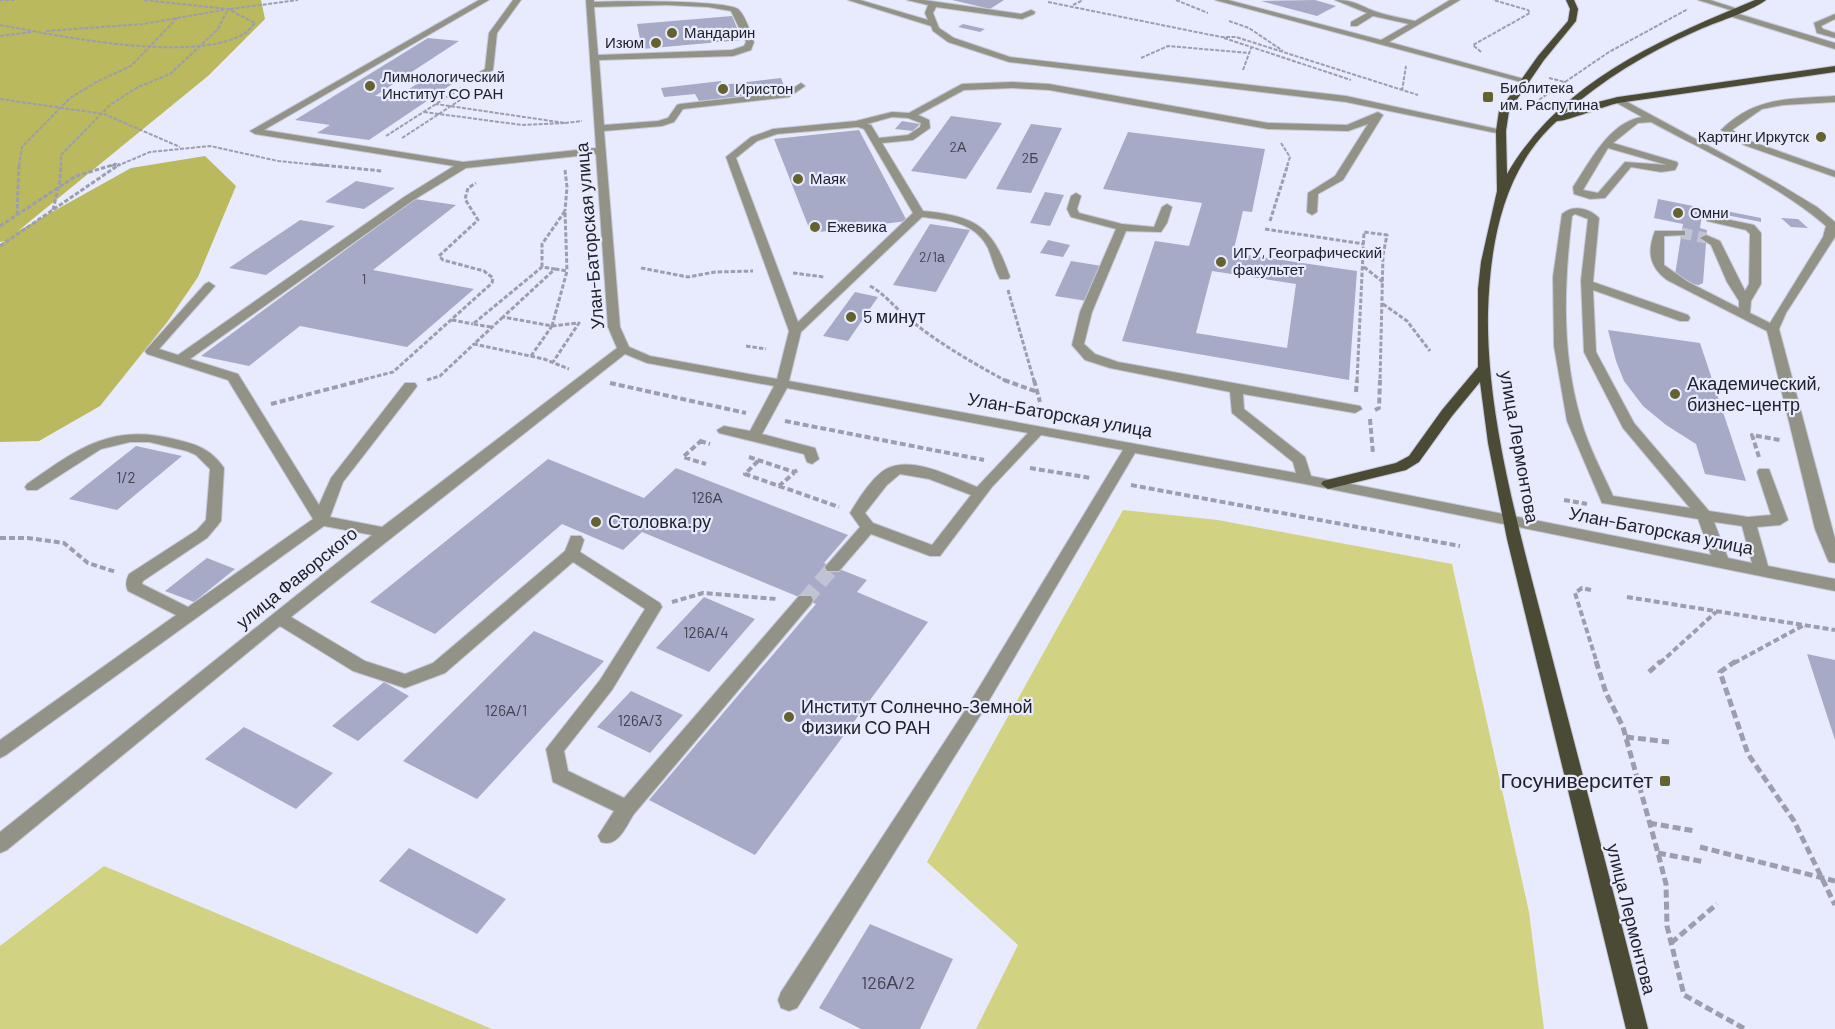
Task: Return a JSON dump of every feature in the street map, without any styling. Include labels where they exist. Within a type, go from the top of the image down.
[{"type":"main road","points":[[1502,191],[1501,131],[1504,111],[1524,80],[1572,21],[1574,9],[1570,0]]},
{"type":"main road","name":"улица Лермонтова","points":[[1637,1029],[1510,520],[1483,370],[1481,328],[1486,263],[1502,191],[1521,159],[1543,132],[1588,88],[1617,68],[1762,0]]},
{"type":"main road","points":[[1543,132],[1576,111],[1618,100],[1835,69]]},
{"type":"main road","points":[[1328,484],[1401,467],[1414,459],[1447,413],[1483,370]]},
{"type":"street","points":[[485,0],[255,131],[463,165],[602,150]]},
{"type":"street","points":[[474,79],[489,70],[493,33],[517,0]]},
{"type":"street","points":[[852,0],[933,24]]},
{"type":"street","points":[[911,0],[1022,17],[1031,12]]},
{"type":"street","points":[[1219,0],[1524,80]]},
{"type":"street","points":[[1339,0],[1364,7],[1372,13],[1415,23]]},
{"type":"street","points":[[1382,43],[1456,0]]},
{"type":"street","points":[[1702,0],[1835,46]]},
{"type":"street","points":[[591,2],[714,3],[727,6],[735,10],[750,42],[748,48],[733,53],[595,58]]},
{"type":"street","name":"Улан-Баторская улица","points":[[591,2],[614,327],[624,350],[647,359],[1305,479],[1835,585]]},
{"type":"street","points":[[933,4],[929,13],[933,24],[951,40],[1009,59],[1346,99],[1501,131]]},
{"type":"street","points":[[1354,24],[1372,13]]},
{"type":"street","points":[[1834,17],[1817,25],[1820,30],[1835,37]]},
{"type":"street","points":[[1823,42],[1835,37]]},
{"type":"street","points":[[911,115],[962,87],[1012,85],[1049,87],[1263,125],[1312,129],[1348,128],[1376,118]]},
{"type":"street","points":[[601,128],[659,124],[671,120],[681,107],[789,94],[801,86]]},
{"type":"street","points":[[1835,99],[1783,102],[1759,107],[1726,130],[1747,143],[1835,174]]},
{"type":"street","points":[[1618,100],[1773,185],[1831,220],[1829,237],[1780,313],[1773,329],[1801,443],[1829,524],[1835,558]]},
{"type":"street","points":[[1312,212],[1313,193],[1339,178],[1383,107]]},
{"type":"street","points":[[795,331],[731,157],[754,139],[776,132],[858,124],[880,116],[896,114],[911,115],[926,122],[925,128],[910,138],[876,141]]},
{"type":"street","points":[[1636,153],[1601,196],[1590,196],[1578,192],[1578,187],[1607,144],[1635,121],[1650,119]]},
{"type":"street","points":[[858,124],[868,127],[919,214]]},
{"type":"street","points":[[1607,144],[1673,164],[1671,168],[1661,169],[1629,164]]},
{"type":"street","points":[[180,360],[408,199],[463,165]]},
{"type":"street","points":[[1076,196],[1072,209],[1075,215],[1142,230],[1156,230],[1162,223],[1167,207]]},
{"type":"street","points":[[1722,563],[1704,515],[1628,425],[1590,352],[1587,284],[1594,218],[1583,212],[1568,214],[1559,277],[1560,346],[1574,421],[1607,500],[1704,515],[1748,522],[1768,523],[1780,520],[1764,472]]},
{"type":"street","points":[[754,436],[766,418],[782,384],[795,331],[919,214],[951,216],[979,228],[996,250],[1004,278]]},
{"type":"street","points":[[1711,219],[1750,227],[1756,233],[1755,284],[1745,301],[1744,315]]},
{"type":"street","points":[[1122,227],[1086,312],[1078,345],[1090,357],[1116,365],[1236,389],[1355,409]]},
{"type":"street","points":[[1681,233],[1659,233],[1657,262],[1659,269],[1670,278],[1773,329]]},
{"type":"street","points":[[1706,238],[1716,243],[1733,282],[1745,301]]},
{"type":"street","points":[[1587,284],[1684,318]]},
{"type":"street","points":[[208,286],[151,351],[233,377],[321,520],[385,533]]},
{"type":"street","name":"улица Фаворского","points":[[0,844],[385,533],[624,350]]},
{"type":"street","points":[[0,750],[321,520],[336,481],[410,386]]},
{"type":"street","points":[[1236,389],[1237,410],[1300,460],[1305,479]]},
{"type":"street","points":[[724,430],[810,450],[812,459]]},
{"type":"street","points":[[980,493],[923,472],[904,470],[890,473],[857,513],[868,527],[935,552],[980,493],[1037,431]]},
{"type":"street","points":[[32,487],[87,448],[108,440],[134,436],[203,450],[217,468],[213,521],[202,534],[135,578],[134,587],[189,614]]},
{"type":"street","points":[[789,1000],[972,714],[1131,448]]},
{"type":"street","points":[[1748,522],[1762,571]]},
{"type":"street","points":[[833,567],[868,527]]},
{"type":"street","points":[[279,618],[359,666],[405,681],[439,668],[574,547],[654,607],[606,685],[555,749],[560,776],[627,808]]},
{"type":"street","points":[[608,836],[627,808],[802,602]]},
{"type":"path","points":[[1,1],[14,0]]},
{"type":"path","points":[[0,25],[90,41],[148,47],[222,42],[243,35],[255,23],[228,9],[143,0]]},
{"type":"path","points":[[0,36],[143,24],[228,9],[298,0]]},
{"type":"path","points":[[1072,6],[1083,0]]},
{"type":"path","points":[[1176,0],[1209,14]]},
{"type":"path","points":[[1487,56],[1473,45],[1530,13],[1528,10],[1493,0]]},
{"type":"path","points":[[1048,2],[1221,37],[1236,37],[1422,96]]},
{"type":"path","points":[[53,210],[61,155],[110,105],[138,87],[170,74],[218,29],[228,9]]},
{"type":"path","points":[[17,215],[17,176],[22,147],[70,98],[98,81],[131,66],[178,18]]},
{"type":"path","points":[[1225,19],[1249,28],[1286,53]]},
{"type":"path","points":[[1112,72],[1168,46],[1249,53]]},
{"type":"path","points":[[1283,58],[1286,53]]},
{"type":"path","points":[[1402,90],[1406,65]]},
{"type":"path","points":[[1332,75],[1349,73]]},
{"type":"path","points":[[366,149],[474,79],[480,87],[381,152]]},
{"type":"path","points":[[0,99],[102,113],[182,147]]},
{"type":"path","points":[[435,104],[565,123]]},
{"type":"path","points":[[460,118],[471,110]]},
{"type":"path","points":[[423,112],[522,125],[571,123]]},
{"type":"path","points":[[476,120],[490,112]]},
{"type":"path","points":[[498,122],[507,114]]},
{"type":"path","points":[[1263,125],[1276,136],[1290,157],[1282,175],[1270,221]]},
{"type":"path","points":[[0,226],[76,176],[150,152],[182,147],[210,146],[278,161],[390,172]]},
{"type":"path","points":[[0,246],[123,162]]},
{"type":"path","points":[[253,409],[393,372],[492,283],[493,278],[484,271],[443,260],[439,256],[478,220],[465,199],[468,188],[478,181]]},
{"type":"path","points":[[531,356],[552,326],[567,271],[565,211],[542,244],[542,267]]},
{"type":"path","points":[[1265,229],[1364,244]]},
{"type":"path","points":[[1355,409],[1364,232],[1387,235],[1382,303],[1379,408],[1369,412],[1374,464]]},
{"type":"path","points":[[1363,266],[1383,282]]},
{"type":"path","points":[[473,324],[542,267],[567,271]]},
{"type":"path","points":[[641,268],[688,277],[715,272],[773,271],[865,283],[879,291],[909,319],[1001,379],[1035,391]]},
{"type":"path","points":[[410,386],[440,376],[555,269]]},
{"type":"path","points":[[1004,278],[1040,402]]},
{"type":"path","points":[[519,286],[534,289]]},
{"type":"path","points":[[1382,303],[1407,321],[1430,351]]},
{"type":"path","points":[[503,317],[552,326],[579,323],[553,362]]},
{"type":"path","points":[[451,320],[492,327]]},
{"type":"path","points":[[474,344],[531,356],[578,372]]},
{"type":"path","points":[[746,346],[766,349]]},
{"type":"path","points":[[706,464],[683,457],[700,441],[724,430]]},
{"type":"path","points":[[1764,472],[1752,435],[1801,443]]},
{"type":"path","points":[[758,460],[745,474],[844,508]]},
{"type":"path","points":[[779,486],[794,472]]},
{"type":"path","points":[[0,538],[28,538],[64,543],[88,563],[135,578]]},
{"type":"path","points":[[1591,590],[1582,588],[1575,592],[1606,693],[1626,736],[1658,853],[1666,884],[1667,926],[1684,995],[1745,1029]]},
{"type":"path","points":[[654,607],[703,593],[802,602]]},
{"type":"path","points":[[1627,597],[1835,630]]},
{"type":"path","points":[[1648,672],[1717,612]]},
{"type":"path","points":[[1804,626],[1727,666],[1720,672],[1748,754],[1794,821],[1824,878],[1835,905]]},
{"type":"path","points":[[1626,736],[1669,742]]},
{"type":"path","points":[[1649,823],[1695,831]]},
{"type":"path","points":[[1700,847],[1835,882]]},
{"type":"path","points":[[1658,853],[1705,862]]},
{"type":"path","points":[[1671,944],[1717,904]]},
{"type":"shaded area","points":[[0,0],[261,0],[265,19],[208,76],[18,231],[131,168],[205,156],[236,186],[198,277],[168,321],[100,406],[39,441],[0,442],[0,244],[5,241],[0,242]]},
{"type":"shaded area","points":[[1123,510],[1218,520],[1452,564],[1529,912],[1544,1029],[976,1029],[1018,945],[927,862]]},
{"type":"shaded area","points":[[104,866],[492,1029],[0,1029],[0,946]]},
{"type":"building","points":[[952,0],[1004,0],[990,9]]},
{"type":"building","points":[[1315,0],[1336,6],[1317,16],[1261,1]]},
{"type":"building","points":[[732,16],[742,40],[642,49],[637,24]]},
{"type":"building","points":[[963,24],[985,29],[980,32],[958,27]]},
{"type":"building","name":"Лимнологический Институт СО РАН","points":[[428,38],[459,41],[375,96],[395,98],[434,73],[464,76],[369,140],[317,133],[330,125],[295,120]]},
{"type":"building","name":"Иристон","points":[[781,78],[786,91],[699,101],[695,94],[664,97],[661,88],[721,81],[722,85]]},
{"type":"building","points":[[951,116],[1002,123],[966,179],[911,171]]},
{"type":"building","points":[[902,121],[920,124],[913,131],[895,129]]},
{"type":"building","points":[[1031,124],[1062,128],[1031,193],[996,189]]},
{"type":"building","points":[[859,130],[907,221],[811,233],[774,139]]},
{"type":"building","name":"ИГУ, Географический факультет","points":[[1128,132],[1265,149],[1252,212],[1243,211],[1233,253],[1357,271],[1349,380],[1122,341],[1155,241],[1189,246],[1202,203],[1103,189]],"holes":[[[1212,271],[1296,284],[1287,348],[1196,333]]]},
{"type":"building","points":[[356,181],[395,188],[364,209],[325,202]]},
{"type":"building","points":[[1045,192],[1064,195],[1050,226],[1030,223]]},
{"type":"building","points":[[415,199],[456,205],[373,270],[474,289],[407,347],[300,326],[249,366],[201,356]]},
{"type":"building","points":[[1658,199],[1703,208],[1700,228],[1707,230],[1703,283],[1699,285],[1687,283],[1675,275],[1683,224],[1654,218]]},
{"type":"building","points":[[1726,211],[1761,218],[1761,222],[1726,215]]},
{"type":"building","points":[[1781,218],[1798,219],[1808,228],[1791,227]]},
{"type":"building","points":[[300,220],[335,226],[266,275],[229,268]]},
{"type":"building","points":[[930,224],[970,230],[936,292],[893,285]]},
{"type":"building","points":[[1048,240],[1070,245],[1063,257],[1040,253]]},
{"type":"building","points":[[1071,261],[1102,266],[1087,301],[1055,296]]},
{"type":"building","name":"5 минут","points":[[855,292],[878,297],[848,341],[823,336]]},
{"type":"building","name":"Академический, бизнес-центр","points":[[1608,330],[1700,343],[1746,481],[1705,474],[1696,444],[1666,425],[1643,406],[1624,381]]},
{"type":"building","points":[[136,446],[182,456],[117,510],[69,499]]},
{"type":"building","name":"Институт Солнечно-Земной Физики СО РАН","points":[[548,459],[644,498],[676,468],[848,535],[824,563],[867,580],[857,592],[928,622],[755,855],[649,800],[816,604],[642,532],[623,550],[562,524],[435,634],[370,602]]},
{"type":"building","points":[[207,558],[235,569],[194,602],[165,591]]},
{"type":"building","points":[[704,597],[755,619],[709,672],[656,648]]},
{"type":"building","points":[[534,631],[604,661],[477,799],[403,761]]},
{"type":"building","points":[[1807,654],[1835,660],[1835,740]]},
{"type":"building","points":[[384,682],[409,696],[358,741],[332,726]]},
{"type":"building","points":[[631,691],[683,715],[650,753],[597,727]]},
{"type":"building","points":[[244,727],[333,773],[296,809],[205,759]]},
{"type":"building","points":[[409,848],[506,899],[477,934],[379,881]]},
{"type":"building","points":[[870,924],[953,959],[920,1029],[861,1029],[819,1008]]},
{"type":"tunnel","points":[[1681,233],[1706,238]]},
{"type":"tunnel","points":[[805,600],[833,567]]},
{"type":"place","name":"Мандарин","points":[[672,33]]},
{"type":"place","name":"Изюм","points":[[656,43]]},
{"type":"place","name":"Лимнологический Институт СО РАН","points":[[370,86]]},
{"type":"place","name":"Иристон","points":[[723,89]]},
{"type":"place","name":"Библитека им. Распутина","points":[[1488,97]]},
{"type":"place","name":"Картинг Иркутск","points":[[1821,137]]},
{"type":"place","name":"Маяк","points":[[798,179]]},
{"type":"place","name":"Омни","points":[[1678,213]]},
{"type":"place","name":"Ежевика","points":[[815,227]]},
{"type":"place","name":"ИГУ, Географический факультет","points":[[1221,262]]},
{"type":"place","name":"5 минут","points":[[851,317]]},
{"type":"place","name":"Академический, бизнес-центр","points":[[1675,394]]},
{"type":"place","name":"Столовка.ру","points":[[596,522]]},
{"type":"place","name":"Институт Солнечно-Земной Физики СО РАН","points":[[789,717]]},
{"type":"place","name":"Госуниверситет","points":[[1665,781]]}]
